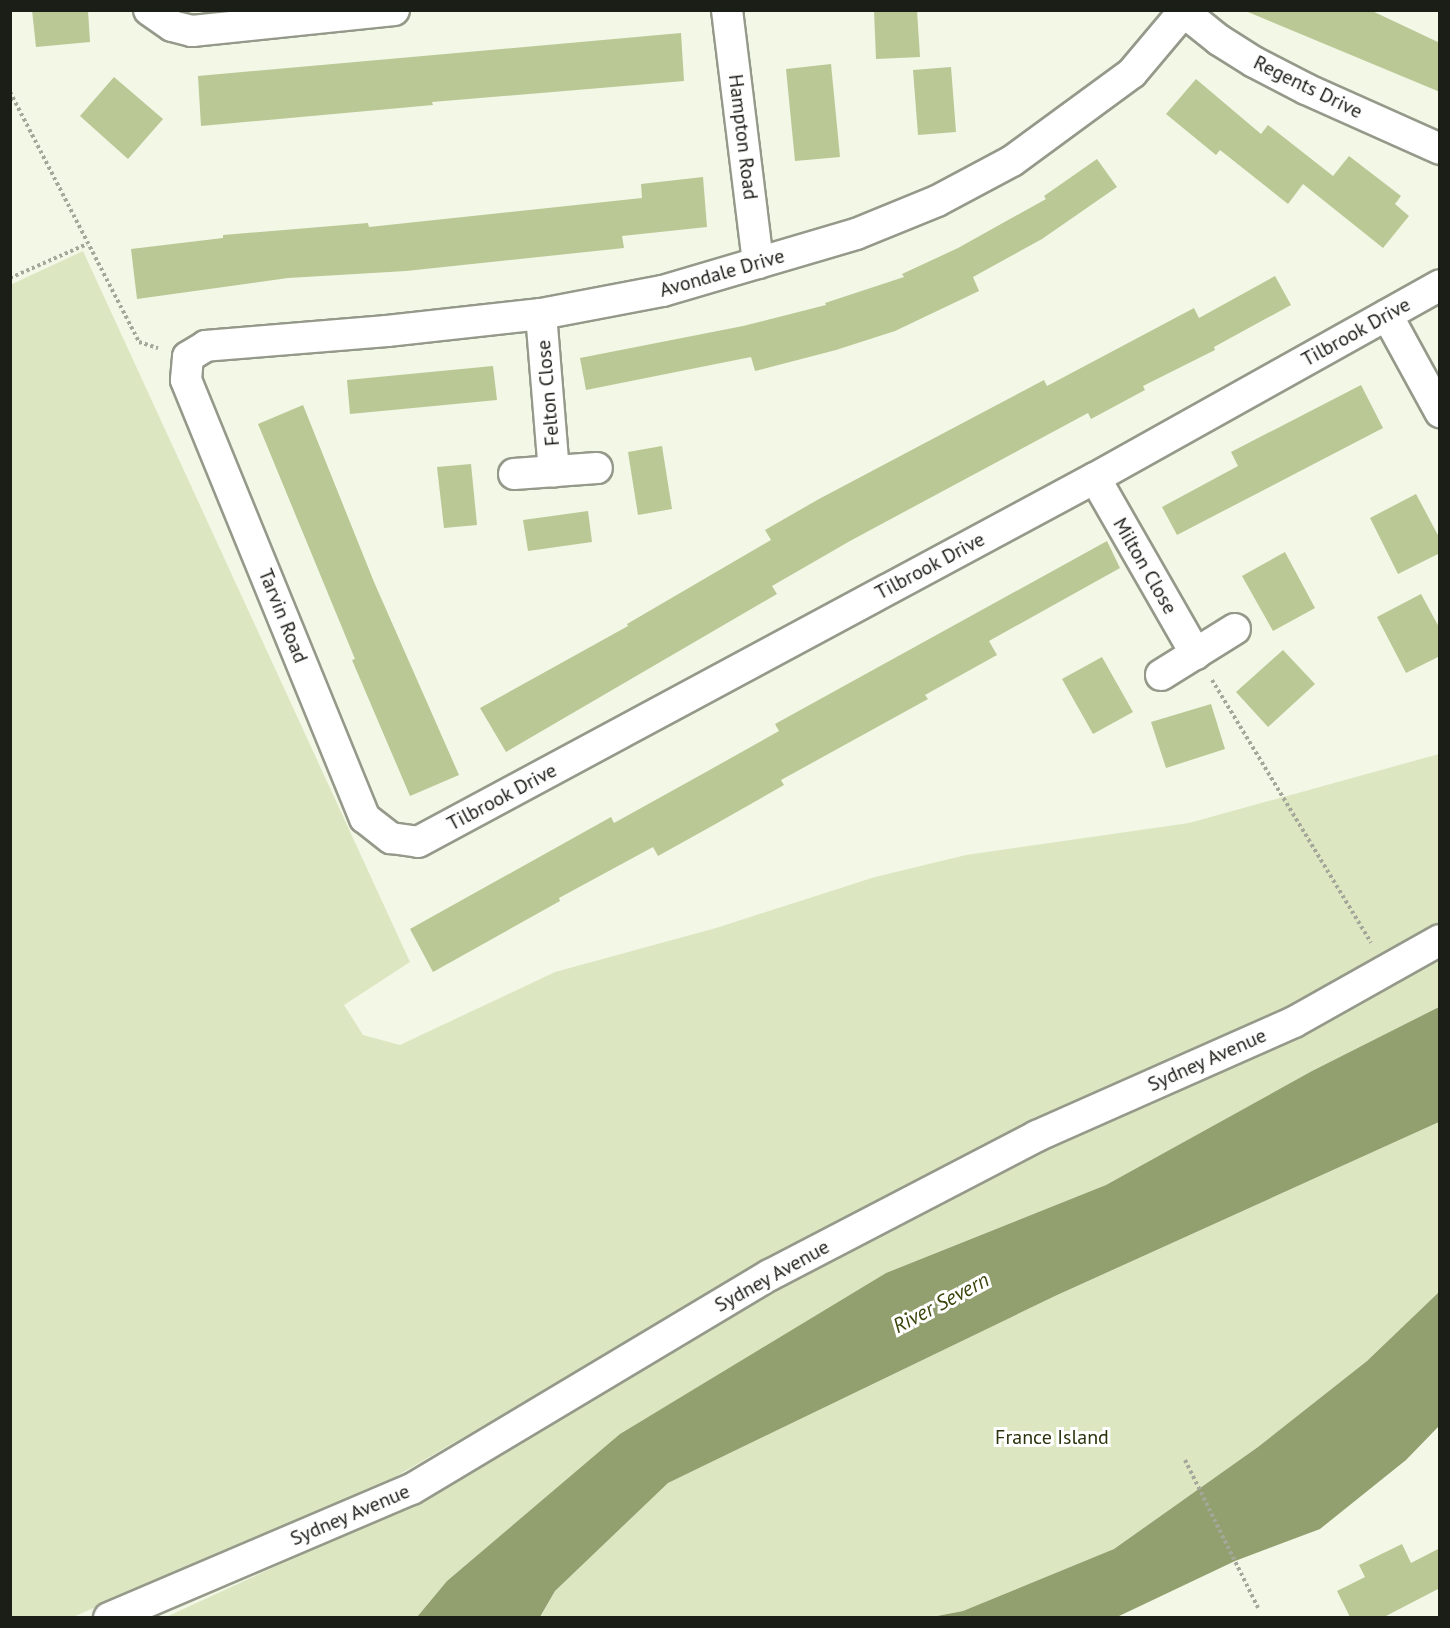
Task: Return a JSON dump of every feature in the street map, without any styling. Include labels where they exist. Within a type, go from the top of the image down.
[{"type":"street","points":[[149,10],[172,26],[192,31],[394,10]]},
{"type":"street","name":"Hampton Road","points":[[727,10],[758,263]]},
{"type":"street","name":"Avondale Drive","points":[[188,357],[206,346],[387,331],[542,314],[662,291],[856,234],[937,201],[1012,161],[1132,73],[1185,11]]},
{"type":"street","name":"Regents Drive","points":[[1185,11],[1219,40],[1254,62],[1306,89],[1440,149]]},
{"type":"street","name":"Tilbrook Drive","points":[[418,842],[1095,478],[1440,285]]},
{"type":"street","name":"Felton Close","points":[[542,314],[554,471]]},
{"type":"street","points":[[1387,315],[1440,412]]},
{"type":"street","name":"Tarvin Road","points":[[188,357],[186,380],[365,818],[391,838],[418,842]]},
{"type":"street","name":"Felton Close","points":[[514,474],[597,468]]},
{"type":"street","name":"Milton Close","points":[[1095,478],[1196,654]]},
{"type":"street","points":[[1161,675],[1235,629]]},
{"type":"street","name":"Sydney Avenue","points":[[109,1617],[412,1489],[770,1275],[1037,1136],[1294,1022],[1440,940]]},
{"type":"path","points":[[10,92],[139,342],[188,357]]},
{"type":"path","points":[[10,278],[87,244]]},
{"type":"path","points":[[1196,654],[1387,969]]},
{"type":"path","points":[[1185,1461],[1258,1608]]},
{"type":"green space","points":[[83,251],[410,962],[344,1005],[363,1035],[400,1045],[555,972],[716,928],[875,877],[966,855],[1189,823],[1439,754],[1439,929],[1291,1017],[1038,1126],[771,1258],[395,1477],[73,1617],[11,1617],[10,285]]},
{"type":"green space","points":[[1439,956],[1439,1007],[1312,1071],[1106,1185],[886,1273],[621,1434],[447,1581],[417,1617],[164,1618],[419,1500],[777,1287],[1040,1149]]},
{"type":"green space","name":"France Island","points":[[1439,1122],[1439,1292],[1367,1361],[1258,1447],[1114,1549],[963,1611],[932,1617],[540,1618],[555,1591],[668,1483],[1055,1296]]},
{"type":"water","name":"River Severn","points":[[1439,1007],[1439,1122],[1055,1296],[668,1483],[555,1591],[540,1617],[417,1617],[447,1581],[620,1434],[886,1273],[1106,1185],[1312,1071]]},
{"type":"water","points":[[1439,1292],[1439,1426],[1406,1460],[1320,1529],[1235,1561],[1117,1617],[932,1617],[963,1611],[1114,1549],[1258,1447],[1367,1361]]},
{"type":"building","points":[[32,10],[88,10],[90,42],[36,47]]},
{"type":"building","points":[[874,10],[917,10],[920,57],[876,59]]},
{"type":"building","points":[[1243,10],[1370,10],[1440,43],[1440,92]]},
{"type":"building","points":[[681,33],[684,81],[432,102],[433,105],[201,126],[198,76]]},
{"type":"building","points":[[831,64],[840,157],[795,161],[786,69]]},
{"type":"building","points":[[951,67],[956,132],[918,135],[913,70]]},
{"type":"building","points":[[114,77],[163,119],[128,159],[80,116]]},
{"type":"building","points":[[1196,79],[1261,134],[1268,125],[1333,176],[1349,156],[1401,196],[1395,204],[1409,216],[1383,248],[1303,184],[1288,204],[1220,150],[1216,155],[1166,114]]},
{"type":"building","points":[[1097,159],[1117,187],[1042,239],[973,277],[979,291],[895,331],[836,350],[755,371],[751,357],[586,390],[580,358],[743,326],[826,305],[825,303],[904,277],[902,274],[958,248],[1046,199],[1044,196]]},
{"type":"building","points":[[703,177],[707,227],[622,236],[624,248],[406,271],[288,278],[137,299],[131,249],[223,238],[223,235],[368,223],[369,227],[642,198],[641,184]]},
{"type":"building","points":[[1275,276],[1291,305],[1214,347],[1215,350],[1143,386],[1145,390],[1091,419],[1088,413],[850,541],[772,586],[777,594],[506,752],[480,708],[628,626],[627,624],[771,540],[765,530],[819,499],[1044,380],[1047,386],[1194,308],[1199,318]]},
{"type":"building","points":[[493,366],[497,400],[350,414],[347,380]]},
{"type":"building","points":[[1361,385],[1383,428],[1177,535],[1162,507],[1238,466],[1231,452]]},
{"type":"building","points":[[303,405],[374,582],[459,775],[410,796],[352,660],[355,659],[258,424]]},
{"type":"building","points":[[662,446],[672,509],[638,515],[628,452]]},
{"type":"building","points":[[471,464],[477,525],[444,528],[437,467]]},
{"type":"building","points":[[1416,494],[1440,539],[1440,553],[1398,574],[1370,518]]},
{"type":"building","points":[[588,511],[592,542],[528,551],[523,520]]},
{"type":"building","points":[[1107,541],[1120,568],[989,641],[997,655],[925,695],[928,699],[781,780],[784,785],[712,826],[658,856],[653,847],[559,898],[560,901],[433,972],[410,929],[611,817],[614,823],[706,772],[779,731],[775,724]]},
{"type":"building","points":[[1285,552],[1315,608],[1273,631],[1242,576]]},
{"type":"building","points":[[1421,594],[1440,629],[1440,656],[1406,673],[1377,617]]},
{"type":"building","points":[[1283,650],[1315,684],[1268,727],[1236,692]]},
{"type":"building","points":[[1102,657],[1133,712],[1093,734],[1062,679]]},
{"type":"building","points":[[1211,704],[1225,749],[1166,768],[1151,722]]},
{"type":"building","points":[[1402,1544],[1411,1563],[1440,1548],[1440,1588],[1384,1617],[1350,1617],[1337,1591],[1365,1577],[1359,1565]]}]
